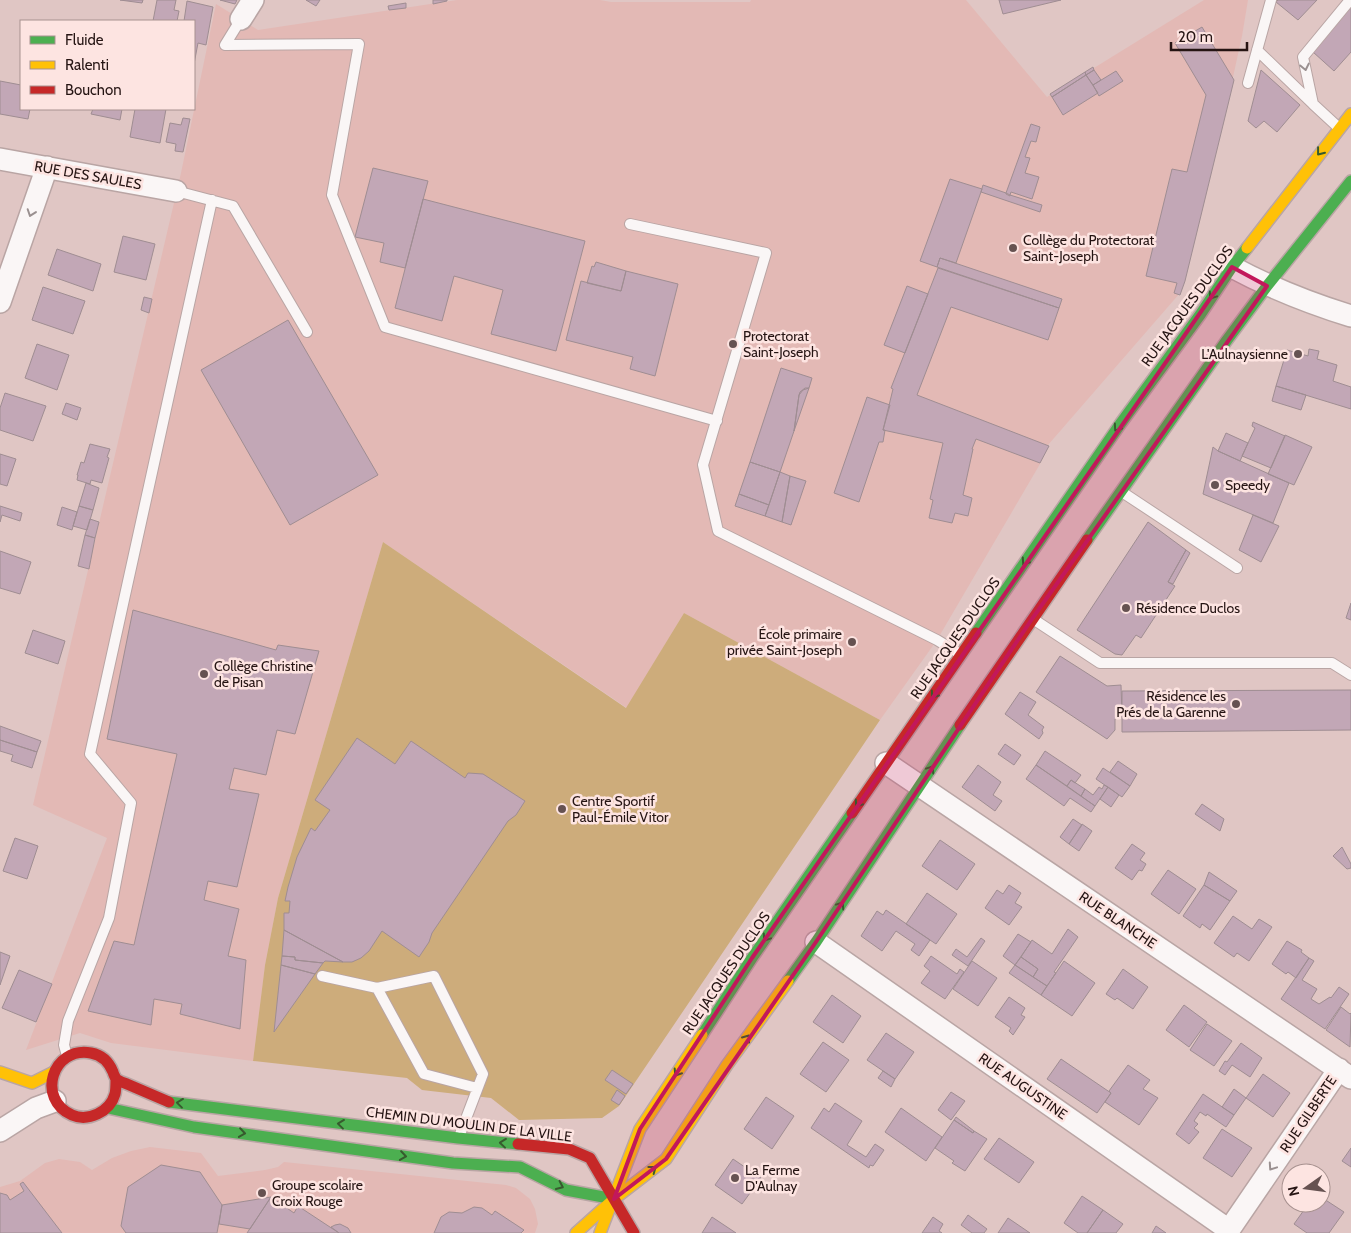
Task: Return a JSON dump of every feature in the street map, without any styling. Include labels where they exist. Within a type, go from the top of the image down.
[{"type":"main road","name":"RUE JACQUES DUCLOS","points":[[600,1233],[640,1129],[752,958],[1121,423],[1200,315],[1232,267],[1351,114]]},
{"type":"main road","name":"RUE JACQUES DUCLOS","points":[[576,1233],[614,1199],[666,1159],[727,1065],[816,942],[1032,619],[1227,340],[1351,181]]},
{"type":"main road","name":"CHEMIN DU MOULIN DE LA VILLE","points":[[67,1057],[87,1052],[97,1055],[106,1061],[116,1078],[169,1102],[458,1138],[570,1149],[590,1158],[634,1233]]},
{"type":"main road","points":[[67,1057],[59,1063],[54,1072],[51,1081],[51,1091],[61,1109],[70,1115],[79,1118],[90,1118],[108,1108],[114,1099],[117,1089],[116,1078]]},
{"type":"main road","points":[[0,1072],[32,1083],[54,1072]]},
{"type":"main road","points":[[108,1108],[194,1126],[242,1133],[453,1163],[520,1167],[566,1190],[614,1199]]},
{"type":"street","points":[[241,19],[253,0]]},
{"type":"street","name":"RUE DES SAULES","points":[[0,159],[176,191]]},
{"type":"street","points":[[0,302],[47,167]]},
{"type":"street","points":[[1232,267],[1268,286],[1316,306],[1351,316]]},
{"type":"street","name":"RUE BLANCHE","points":[[886,763],[1345,1074]]},
{"type":"street","name":"RUE AUGUSTINE","points":[[816,942],[1228,1231]]},
{"type":"street","name":"RUE GILBERTE","points":[[1228,1231],[1345,1074]]},
{"type":"street","points":[[0,1131],[36,1108],[55,1101]]},
{"type":"lane","points":[[1248,83],[1271,0]]},
{"type":"lane","points":[[1313,104],[1303,57],[1350,0]]},
{"type":"lane","points":[[241,19],[225,44],[359,44],[332,194],[386,328],[717,421]]},
{"type":"lane","points":[[1258,50],[1339,128]]},
{"type":"lane","points":[[176,191],[234,206],[307,332]]},
{"type":"lane","points":[[67,1057],[64,1045],[68,1021],[109,918],[131,803],[90,754],[212,200]]},
{"type":"lane","points":[[630,224],[766,253],[704,465],[718,531],[937,640],[962,655]]},
{"type":"lane","points":[[1122,492],[1237,568]]},
{"type":"lane","points":[[1032,619],[1100,663],[1332,663],[1351,675]]},
{"type":"lane","points":[[322,976],[377,988],[434,976],[483,1074],[458,1138]]},
{"type":"lane","points":[[377,988],[424,1074],[477,1088]]},
{"type":"highlighted area","points":[[1232,267],[1267,286],[1032,619],[816,942],[666,1159],[614,1199],[640,1129],[752,958]]},
{"type":"shaded area","name":"Protectorat Saint-Joseph","points":[[457,0],[750,2],[751,0],[966,0],[1047,97],[1204,0],[1248,0],[1233,77],[1180,293],[1048,445],[1040,464],[937,640],[880,720],[684,613],[627,708],[383,542],[278,898],[265,965],[253,1061],[111,1043],[80,1033],[26,1050],[107,838],[33,805],[181,173],[216,4],[258,30]]},
{"type":"shaded area","name":"Centre Sportif Paul-Émile Vitor","points":[[383,542],[626,708],[684,613],[880,720],[619,1106],[602,1118],[519,1120],[491,1098],[422,1090],[407,1078],[253,1061],[265,965],[278,898]]},
{"type":"shaded area","name":"Groupe scolaire Croix Rouge","points":[[150,1147],[201,1153],[218,1176],[265,1170],[278,1167],[284,1162],[506,1185],[516,1188],[530,1199],[535,1209],[538,1224],[535,1233],[0,1233],[0,1187],[20,1181],[45,1163],[59,1159],[80,1162],[92,1170],[112,1158]]},
{"type":"building","points":[[120,0],[143,0],[142,3]]},
{"type":"building","points":[[157,0],[176,0],[174,10],[179,11],[177,20],[153,20]]},
{"type":"building","points":[[220,0],[237,0],[235,4]]},
{"type":"building","points":[[306,0],[320,0],[316,6]]},
{"type":"building","points":[[433,0],[447,0],[447,1],[433,4]]},
{"type":"building","points":[[999,0],[1061,0],[1003,14]]},
{"type":"building","points":[[1278,0],[1317,0],[1298,20],[1276,2]]},
{"type":"building","points":[[187,1],[213,7],[206,45],[198,43],[195,59],[195,20],[184,20]]},
{"type":"building","points":[[406,3],[406,8],[389,10],[388,6]]},
{"type":"building","points":[[1351,7],[1351,52],[1334,71],[1313,52]]},
{"type":"building","points":[[1202,27],[1234,80],[1180,295],[1174,293],[1177,283],[1146,276],[1172,169],[1187,172],[1206,95],[1175,43]]},
{"type":"building","points":[[1093,67],[1094,70],[1086,75],[1085,72]]},
{"type":"building","points":[[1094,70],[1101,80],[1093,85],[1086,75]]},
{"type":"building","points":[[1261,70],[1300,105],[1277,132],[1264,121],[1256,128],[1248,121]]},
{"type":"building","points":[[1116,71],[1123,81],[1099,96],[1093,85]]},
{"type":"building","points":[[1085,72],[1086,75],[1052,97],[1050,94]]},
{"type":"building","points":[[1086,75],[1098,93],[1063,115],[1052,97]]},
{"type":"building","points":[[0,81],[20,85],[20,110],[30,110],[28,119],[0,114]]},
{"type":"building","points":[[93,110],[122,110],[120,120],[91,114]]},
{"type":"building","points":[[135,110],[166,110],[160,143],[130,137]]},
{"type":"building","points":[[183,118],[190,119],[183,152],[175,151],[176,144],[166,142],[170,123],[181,125]]},
{"type":"building","points":[[1031,124],[1040,127],[1036,142],[1031,141],[1025,157],[1030,158],[1025,173],[1039,177],[1032,199],[1011,192],[1010,195],[1006,193]]},
{"type":"building","points":[[373,168],[428,181],[405,268],[380,262],[384,243],[355,237]]},
{"type":"building","points":[[950,179],[982,189],[956,263],[940,258],[937,267],[920,261]]},
{"type":"building","points":[[983,185],[1010,196],[1042,205],[1040,212],[981,192]]},
{"type":"building","points":[[423,199],[585,241],[556,351],[491,334],[503,290],[454,276],[442,321],[395,308]]},
{"type":"building","points":[[123,236],[155,244],[146,280],[114,272]]},
{"type":"building","points":[[57,249],[101,264],[93,291],[48,275]]},
{"type":"building","points":[[940,258],[1062,299],[1059,308],[937,267]]},
{"type":"building","points":[[596,262],[626,271],[621,291],[587,283],[592,266],[594,267]]},
{"type":"building","points":[[938,268],[1059,308],[1048,340],[951,307],[917,395],[1049,446],[1040,463],[976,439],[972,449],[963,495],[972,498],[968,516],[955,513],[952,523],[929,518],[933,500],[930,499],[943,443],[883,430],[893,389],[891,388]]},
{"type":"building","points":[[626,271],[678,284],[655,376],[630,369],[633,357],[566,340],[581,281],[621,291]]},
{"type":"building","points":[[907,286],[928,294],[905,353],[884,345]]},
{"type":"building","points":[[43,287],[85,301],[73,334],[32,320]]},
{"type":"building","points":[[144,297],[152,299],[149,313],[141,310]]},
{"type":"building","points":[[288,320],[378,475],[290,525],[201,370]]},
{"type":"building","points":[[37,344],[69,355],[57,390],[25,378]]},
{"type":"building","points":[[1309,349],[1319,351],[1317,359],[1337,365],[1333,381],[1351,387],[1351,409],[1276,386],[1287,350],[1308,356]]},
{"type":"building","points":[[781,368],[812,378],[809,388],[803,390],[799,395],[794,431],[780,472],[750,462]]},
{"type":"building","points":[[1276,386],[1306,395],[1301,410],[1272,401]]},
{"type":"building","points":[[805,388],[809,388],[794,431],[799,395]]},
{"type":"building","points":[[5,393],[46,406],[33,441],[0,430],[0,408]]},
{"type":"building","points":[[867,397],[890,405],[883,430],[885,430],[883,442],[879,442],[859,502],[834,493]]},
{"type":"building","points":[[66,403],[81,408],[77,420],[62,414]]},
{"type":"building","points":[[1253,422],[1285,436],[1271,468],[1242,456],[1255,428],[1252,426]]},
{"type":"building","points":[[1226,433],[1248,443],[1240,461],[1218,451]]},
{"type":"building","points":[[1285,435],[1312,447],[1294,485],[1268,474]]},
{"type":"building","points":[[90,444],[110,449],[102,483],[91,480],[90,484],[77,480],[81,462],[84,463]]},
{"type":"building","points":[[1213,447],[1289,483],[1273,523],[1203,494]]},
{"type":"building","points":[[0,454],[16,459],[7,486],[0,484]]},
{"type":"building","points":[[750,462],[780,472],[769,505],[739,494]]},
{"type":"building","points":[[780,472],[790,476],[782,522],[765,516]]},
{"type":"building","points":[[790,476],[806,481],[791,525],[782,522]]},
{"type":"building","points":[[86,483],[99,488],[93,510],[79,506]]},
{"type":"building","points":[[739,494],[769,505],[765,516],[735,506]]},
{"type":"building","points":[[0,506],[22,513],[20,521],[2,515],[0,522]]},
{"type":"building","points":[[79,506],[93,510],[87,530],[73,526]]},
{"type":"building","points":[[62,507],[77,512],[72,530],[57,525]]},
{"type":"building","points":[[1253,515],[1279,526],[1261,562],[1239,550]]},
{"type":"building","points":[[90,519],[99,522],[95,538],[85,535]]},
{"type":"building","name":"Résidence Duclos","points":[[1148,522],[1186,550],[1168,582],[1175,586],[1141,638],[1136,635],[1122,655],[1115,654],[1077,630]]},
{"type":"building","points":[[85,535],[95,538],[89,569],[78,566]]},
{"type":"building","points":[[1186,550],[1190,553],[1173,584],[1168,582]]},
{"type":"building","points":[[0,551],[31,562],[20,594],[0,588]]},
{"type":"building","points":[[1351,603],[1351,620],[1346,618]]},
{"type":"building","points":[[133,610],[276,650],[278,645],[319,651],[295,734],[277,730],[266,775],[234,768],[229,789],[259,794],[237,887],[208,881],[204,900],[239,909],[228,956],[246,960],[240,1029],[180,1014],[182,1004],[154,999],[151,1025],[88,1011],[114,941],[134,945],[177,754],[107,739]]},
{"type":"building","points":[[33,630],[65,641],[58,664],[25,653]]},
{"type":"building","points":[[1060,656],[1107,686],[1121,685],[1122,717],[1115,719],[1115,730],[1107,739],[1036,692]]},
{"type":"building","name":"Résidence les Prés de la Garenne","points":[[1351,690],[1351,730],[1122,732],[1122,691]]},
{"type":"building","points":[[1020,692],[1036,702],[1028,715],[1044,727],[1039,739],[1005,714]]},
{"type":"building","points":[[0,726],[41,741],[37,752],[0,740]]},
{"type":"building","points":[[357,738],[395,764],[411,741],[465,778],[468,773],[483,774],[525,801],[516,815],[508,821],[432,933],[429,942],[419,957],[382,931],[369,951],[361,958],[352,962],[343,962],[284,930],[284,913],[289,913],[290,901],[285,901],[297,857],[311,828],[315,831],[330,810],[315,800]]},
{"type":"building","points":[[0,740],[37,752],[32,768],[11,761],[13,755],[0,751]]},
{"type":"building","points":[[1005,744],[1021,755],[1014,765],[998,754]]},
{"type":"building","points":[[1045,751],[1081,775],[1075,783],[1071,780],[1067,786],[1036,765]]},
{"type":"building","points":[[1118,761],[1137,774],[1130,786],[1110,772]]},
{"type":"building","points":[[978,765],[1001,782],[993,795],[1002,801],[995,811],[962,787]]},
{"type":"building","points":[[1036,765],[1095,806],[1091,812],[1070,798],[1064,806],[1026,779]]},
{"type":"building","points":[[1103,768],[1130,786],[1122,797],[1096,779]]},
{"type":"building","points":[[1071,780],[1085,789],[1081,796],[1067,786]]},
{"type":"building","points":[[1104,785],[1108,787],[1095,806],[1081,796],[1085,789],[1093,795],[1099,787],[1102,789]]},
{"type":"building","points":[[1108,787],[1119,795],[1111,807],[1100,799]]},
{"type":"building","points":[[1202,804],[1224,819],[1220,831],[1195,814]]},
{"type":"building","points":[[1073,819],[1082,825],[1069,844],[1060,837]]},
{"type":"building","points":[[1082,824],[1092,831],[1079,851],[1069,844]]},
{"type":"building","points":[[15,838],[38,846],[27,879],[3,871]]},
{"type":"building","points":[[940,840],[975,864],[957,890],[922,866]]},
{"type":"building","points":[[1132,844],[1145,853],[1140,860],[1146,864],[1142,871],[1139,870],[1132,880],[1115,868]]},
{"type":"building","points":[[1342,847],[1351,864],[1351,868],[1347,869],[1333,856]]},
{"type":"building","points":[[1168,870],[1196,889],[1179,914],[1151,894]]},
{"type":"building","points":[[1209,872],[1237,891],[1230,901],[1204,885]]},
{"type":"building","points":[[1009,885],[1021,893],[1015,903],[1022,907],[1009,925],[985,908],[997,890],[1003,894]]},
{"type":"building","points":[[1204,885],[1230,901],[1210,930],[1202,924],[1200,928],[1183,916]]},
{"type":"building","points":[[927,893],[957,914],[936,944],[906,924]]},
{"type":"building","points":[[886,910],[930,940],[919,956],[911,950],[915,944],[896,931],[882,951],[861,936],[877,911],[883,915]]},
{"type":"building","points":[[1233,916],[1252,929],[1259,919],[1272,927],[1249,961],[1237,953],[1234,957],[1214,943]]},
{"type":"building","points":[[1068,929],[1078,937],[1054,972],[1056,973],[1047,986],[1033,977],[1038,969],[1021,957],[1032,940],[1052,954]]},
{"type":"building","points":[[284,930],[343,962],[325,961],[323,963],[295,960],[295,957],[282,956]]},
{"type":"building","points":[[1018,934],[1031,942],[1015,965],[1003,956]]},
{"type":"building","points":[[981,938],[985,941],[968,966],[952,955],[956,949],[967,957]]},
{"type":"building","points":[[1287,941],[1302,950],[1301,952],[1309,958],[1296,978],[1288,972],[1286,974],[1272,964]]},
{"type":"building","points":[[0,952],[10,956],[0,985]]},
{"type":"building","points":[[282,956],[295,957],[295,960],[323,963],[315,974],[281,965]]},
{"type":"building","points":[[931,956],[957,974],[960,969],[964,972],[945,999],[921,983],[930,971],[924,966]]},
{"type":"building","points":[[1021,957],[1038,969],[1033,977],[1015,965]]},
{"type":"building","points":[[1309,958],[1314,961],[1302,980],[1317,989],[1311,999],[1319,1004],[1331,998],[1339,987],[1349,994],[1325,1029],[1281,999]]},
{"type":"building","points":[[972,961],[997,978],[978,1006],[953,989]]},
{"type":"building","points":[[1064,961],[1095,983],[1072,1016],[1041,995]]},
{"type":"building","points":[[281,965],[315,974],[274,1032]]},
{"type":"building","points":[[1015,965],[1047,986],[1041,995],[1009,973]]},
{"type":"building","points":[[1123,969],[1148,987],[1133,1009],[1117,998],[1115,1000],[1106,994]]},
{"type":"building","points":[[19,970],[52,984],[36,1022],[2,1008]]},
{"type":"building","points":[[832,995],[861,1016],[843,1043],[813,1022]]},
{"type":"building","points":[[1009,997],[1025,1008],[1021,1015],[1025,1017],[1013,1035],[1009,1031],[1011,1028],[995,1017]]},
{"type":"building","points":[[1184,1005],[1207,1022],[1189,1047],[1166,1030]]},
{"type":"building","points":[[1341,1007],[1351,1013],[1350,1047],[1326,1030]]},
{"type":"building","points":[[1207,1024],[1232,1041],[1214,1066],[1190,1050]]},
{"type":"building","points":[[886,1033],[914,1052],[895,1079],[867,1060]]},
{"type":"building","points":[[823,1042],[849,1060],[826,1092],[800,1074]]},
{"type":"building","points":[[1241,1043],[1262,1058],[1250,1077],[1232,1065],[1225,1075],[1219,1071]]},
{"type":"building","points":[[1061,1059],[1111,1093],[1097,1113],[1047,1079]]},
{"type":"building","points":[[1128,1065],[1150,1080],[1143,1089],[1158,1098],[1139,1125],[1105,1102],[1111,1093],[1109,1091]]},
{"type":"building","points":[[612,1070],[633,1084],[626,1094],[605,1080]]},
{"type":"building","points":[[883,1071],[895,1079],[891,1087],[878,1078]]},
{"type":"building","points":[[1263,1074],[1290,1093],[1273,1117],[1246,1098]]},
{"type":"building","points":[[1234,1089],[1246,1098],[1234,1115],[1222,1107]]},
{"type":"building","points":[[617,1090],[625,1096],[619,1105],[611,1100]]},
{"type":"building","points":[[951,1092],[965,1101],[951,1120],[938,1110]]},
{"type":"building","points":[[1203,1094],[1234,1115],[1226,1127],[1207,1114],[1206,1116],[1200,1112],[1194,1121],[1198,1124],[1194,1128],[1199,1132],[1189,1144],[1176,1134]]},
{"type":"building","points":[[766,1097],[794,1116],[772,1149],[744,1129]]},
{"type":"building","points":[[835,1103],[862,1121],[847,1145],[866,1157],[875,1144],[884,1150],[873,1166],[870,1165],[869,1168],[811,1128],[824,1108],[829,1112]]},
{"type":"building","points":[[901,1108],[942,1137],[926,1161],[885,1132]]},
{"type":"building","points":[[956,1117],[974,1131],[973,1133],[954,1120]]},
{"type":"building","points":[[954,1120],[973,1133],[974,1131],[987,1139],[965,1171],[952,1163],[954,1161],[935,1148]]},
{"type":"building","points":[[1222,1129],[1252,1148],[1232,1177],[1203,1158]]},
{"type":"building","points":[[999,1138],[1034,1162],[1019,1183],[984,1159]]},
{"type":"building","points":[[1351,1148],[1351,1167],[1342,1161]]},
{"type":"building","points":[[733,1159],[761,1178],[742,1204],[715,1185]]},
{"type":"building","points":[[161,1165],[200,1172],[222,1205],[217,1233],[126,1233],[121,1226],[128,1187]]},
{"type":"building","points":[[23,1182],[62,1233],[0,1233],[0,1193],[7,1195],[10,1200],[24,1191],[20,1184]]},
{"type":"building","points":[[1082,1196],[1103,1210],[1087,1233],[1078,1233],[1064,1223]]},
{"type":"building","points":[[271,1197],[250,1229],[219,1224],[222,1205]]},
{"type":"building","points":[[271,1197],[294,1213],[298,1206],[339,1233],[247,1233]]},
{"type":"building","points":[[1331,1204],[1344,1212],[1329,1233],[1307,1233],[1294,1224],[1302,1213],[1331,1213]]},
{"type":"building","points":[[474,1207],[482,1208],[492,1215],[495,1211],[524,1230],[521,1233],[434,1233],[441,1217],[449,1212],[462,1213]]},
{"type":"building","points":[[1103,1210],[1123,1224],[1116,1233],[1087,1233]]},
{"type":"building","points":[[968,1215],[987,1229],[984,1233],[972,1233],[961,1225]]},
{"type":"building","points":[[712,1217],[736,1233],[702,1233]]},
{"type":"building","points":[[933,1217],[943,1224],[939,1231],[942,1233],[922,1233]]},
{"type":"building","points":[[1008,1218],[1030,1233],[998,1233]]},
{"type":"building","points":[[340,1224],[348,1228],[351,1233],[339,1233],[331,1227]]},
{"type":"building","points":[[1156,1226],[1166,1233],[1152,1233]]},
{"type":"traffic: fast","points":[[1087,540],[1227,340],[1267,286],[1351,181]]},
{"type":"traffic: fast","points":[[976,633],[1121,423],[1247,248]]},
{"type":"traffic: fast","points":[[788,981],[960,725]]},
{"type":"traffic: fast","points":[[702,1035],[752,958],[852,813]]},
{"type":"traffic: fast","points":[[169,1102],[518,1144]]},
{"type":"traffic: fast","points":[[108,1108],[194,1127],[453,1163],[520,1167],[566,1190],[614,1199]]},
{"type":"traffic: slow","points":[[1247,248],[1351,114]]},
{"type":"traffic: slow","points":[[576,1233],[614,1199],[666,1159],[727,1065],[788,981]]},
{"type":"traffic: slow","points":[[600,1233],[640,1129],[702,1035]]},
{"type":"traffic: slow","points":[[0,1072],[32,1083],[54,1072]]},
{"type":"traffic: jam","points":[[960,725],[1087,540]]},
{"type":"traffic: jam","points":[[852,813],[976,633]]},
{"type":"traffic: jam","points":[[116,1079],[116,1089],[112,1100],[98,1114],[85,1117],[72,1115],[61,1107],[54,1098],[52,1087],[53,1075],[58,1065],[67,1057],[78,1053],[91,1053],[99,1055],[107,1062],[116,1079],[169,1102]]},
{"type":"traffic: jam","points":[[518,1144],[569,1149],[590,1158],[634,1233]]},
{"type":"place","name":"Collège du Protectorat Saint-Joseph","points":[[1013,248]]},
{"type":"place","name":"Protectorat Saint-Joseph","points":[[733,344]]},
{"type":"place","name":"L'Aulnaysienne","points":[[1298,354]]},
{"type":"place","name":"Speedy","points":[[1215,485]]},
{"type":"place","name":"Résidence Duclos","points":[[1126,608]]},
{"type":"place","name":"École primaire privée Saint-Joseph","points":[[852,642]]},
{"type":"place","name":"Collège Christine de Pisan","points":[[204,674]]},
{"type":"place","name":"Résidence les Prés de la Garenne","points":[[1236,704]]},
{"type":"place","name":"Centre Sportif Paul-Émile Vitor","points":[[562,809]]},
{"type":"place","name":"La Ferme D'Aulnay","points":[[735,1178]]},
{"type":"place","name":"Groupe scolaire Croix Rouge","points":[[262,1193]]}]
